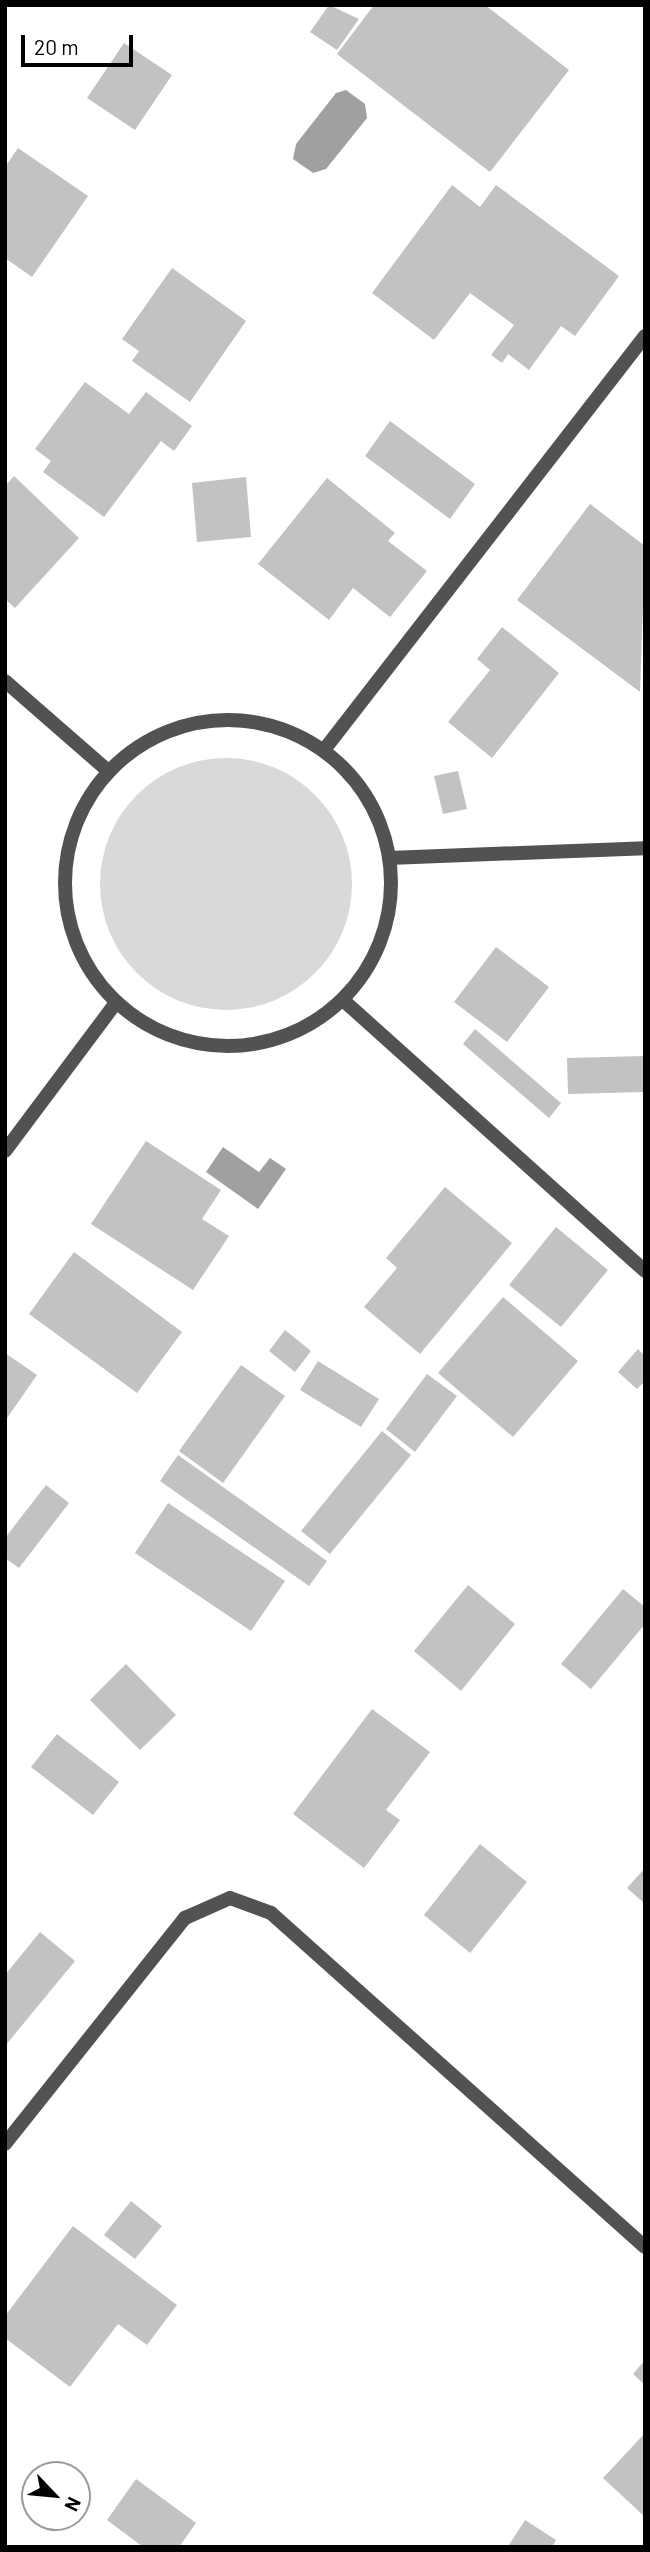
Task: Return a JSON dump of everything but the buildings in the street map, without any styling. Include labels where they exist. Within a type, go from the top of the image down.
[{"type":"street","points":[[324,750],[645,336]]},
{"type":"street","points":[[5,681],[108,771]]},
{"type":"street","points":[[212,720],[272,725],[324,750],[355,780],[378,817],[389,858],[389,910],[373,958],[343,1000],[291,1035],[229,1048],[168,1037],[115,1004],[78,952],[63,889],[74,825],[108,771],[156,736],[212,720]]},
{"type":"street","points":[[389,858],[645,848]]},
{"type":"street","points":[[343,1000],[645,1271]]},
{"type":"street","points":[[5,1150],[115,1004]]},
{"type":"street","points":[[5,2144],[185,1918],[230,1898],[271,1913],[645,2247]]},
{"type":"shaded area","points":[[346,90],[365,104],[367,118],[326,169],[313,173],[293,159],[296,144],[336,93]]},
{"type":"shaded area","points":[[226,758],[251,761],[274,768],[296,779],[315,795],[331,814],[342,836],[349,859],[352,884],[349,909],[342,932],[331,954],[315,973],[296,989],[274,1000],[251,1007],[226,1010],[201,1007],[178,1000],[156,989],[137,973],[121,954],[110,932],[103,909],[100,884],[103,859],[110,836],[121,814],[137,795],[156,779],[178,768],[201,761]]},
{"type":"shaded area","points":[[223,1147],[259,1172],[270,1158],[286,1169],[258,1209],[206,1172]]}]
